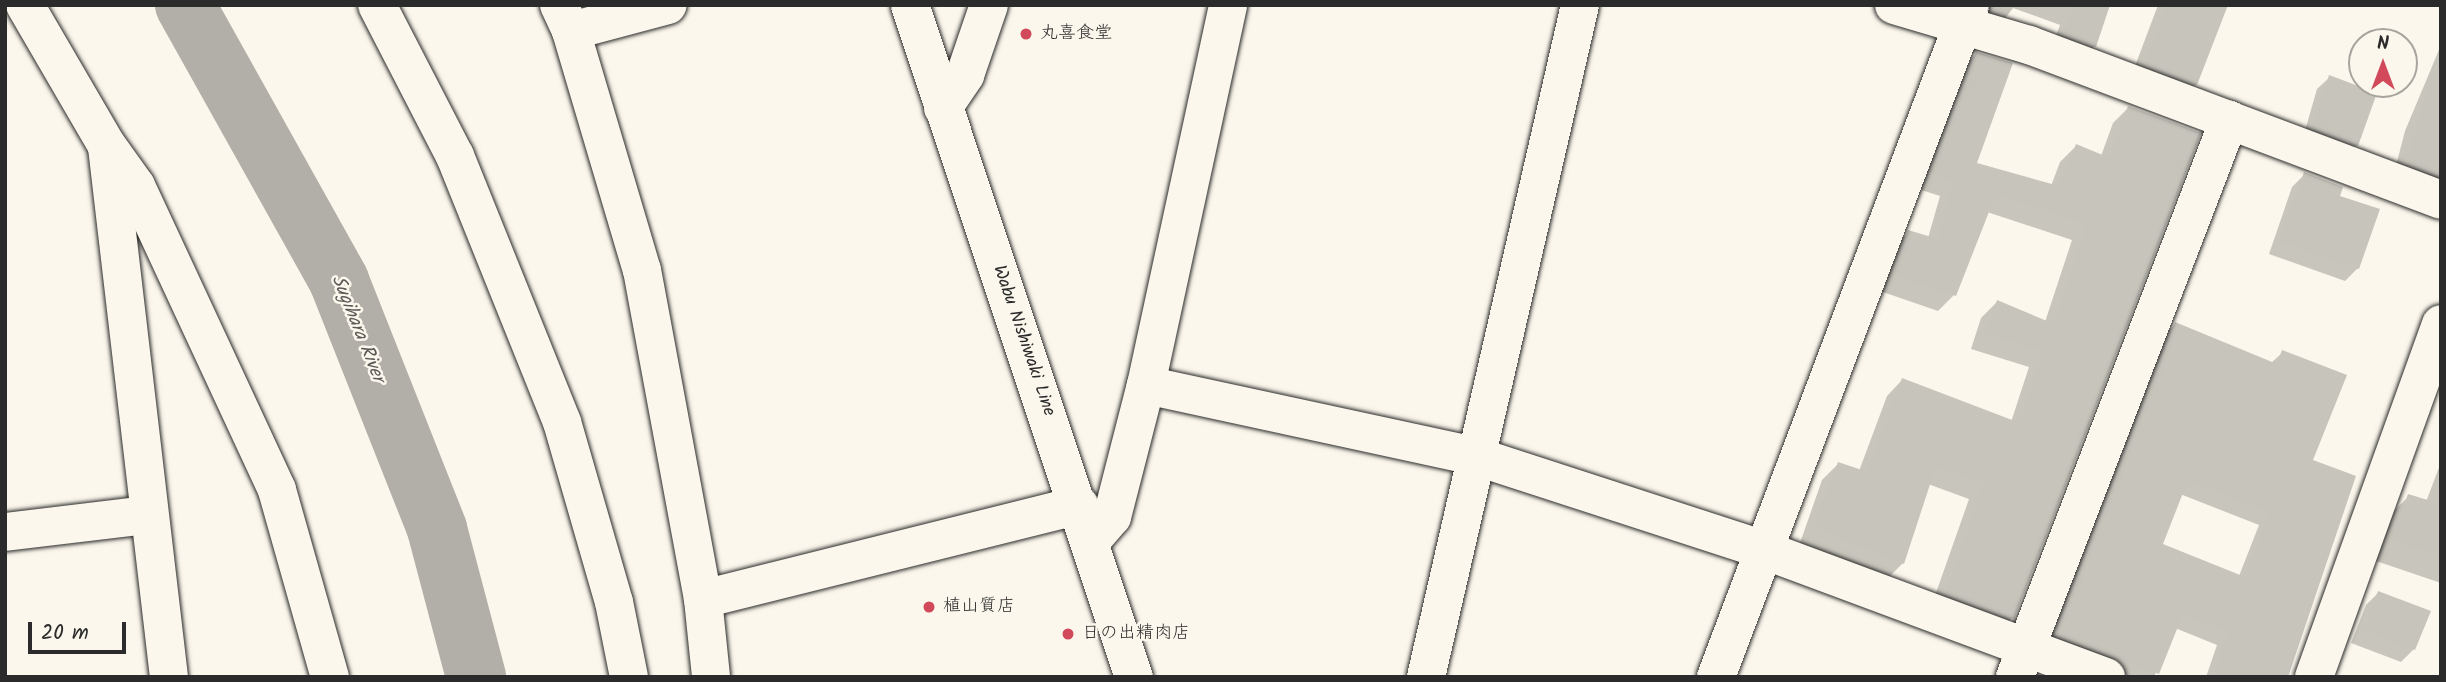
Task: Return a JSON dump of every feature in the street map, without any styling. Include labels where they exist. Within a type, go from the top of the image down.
[{"type":"street","points":[[25,5],[106,144],[136,186],[277,490],[330,677]]},
{"type":"street","points":[[377,5],[455,156],[562,422],[614,602],[629,677]]},
{"type":"street","points":[[668,5],[565,18],[642,270],[703,599],[711,677]]},
{"type":"street","name":"Wabu Nishiwaki Line","points":[[910,5],[1091,541],[1133,677]]},
{"type":"street","points":[[943,108],[965,75],[989,5]]},
{"type":"street","points":[[1091,541],[1112,517],[1146,385],[1228,5]]},
{"type":"street","points":[[1426,677],[1580,5]]},
{"type":"street","points":[[1894,5],[1966,16],[2029,45],[2441,200]]},
{"type":"street","points":[[1716,677],[1966,16]]},
{"type":"street","points":[[2021,663],[2229,120]]},
{"type":"street","points":[[106,144],[169,677]]},
{"type":"street","points":[[2314,677],[2441,324]]},
{"type":"street","points":[[1146,385],[1478,457],[1764,550],[2021,663],[2106,677]]},
{"type":"street","points":[[703,599],[1079,505]]},
{"type":"street","points":[[5,532],[148,515]]},
{"type":"building","points":[[2073,5],[2110,5],[2096,47],[2063,34]]},
{"type":"building","points":[[2168,5],[2228,5],[2197,85],[2144,65]]},
{"type":"building","points":[[1976,52],[2013,63],[1977,163],[2059,186],[2076,144],[2110,158],[2128,106],[2201,133],[2014,619],[1945,594],[1984,483],[1936,466],[1904,564],[1814,527],[1838,462],[1868,472],[1902,378],[2020,423],[2043,351],[1985,333],[1997,300],[2054,324],[2087,224],[1996,194],[1956,296],[1892,274],[1908,230],[1938,239],[1954,181],[1930,173]]},
{"type":"building","points":[[2432,71],[2441,72],[2441,177],[2407,164]]},
{"type":"building","points":[[2329,75],[2348,82],[2348,98],[2375,98],[2358,146],[2313,129]]},
{"type":"building","points":[[2304,172],[2343,187],[2340,196],[2380,209],[2359,269],[2280,241]]},
{"type":"building","points":[[2175,322],[2277,364],[2282,350],[2347,375],[2313,460],[2356,476],[2288,677],[2213,677],[2228,632],[2183,614],[2159,674],[2055,635]],"holes":[[[2188,480],[2270,512],[2245,577],[2163,544]]]},
{"type":"building","points":[[2408,494],[2441,504],[2441,556],[2392,539]]},
{"type":"building","points":[[2378,591],[2431,611],[2415,650],[2363,630]]},
{"type":"waterway","name":"Sugihara River","points":[[185,5],[339,281],[437,529],[476,677]]},
{"type":"place","name":"丸喜食堂","points":[[1026,34]]},
{"type":"place","name":"植山質店","points":[[929,607]]},
{"type":"place","name":"日の出精肉店","points":[[1068,634]]}]
